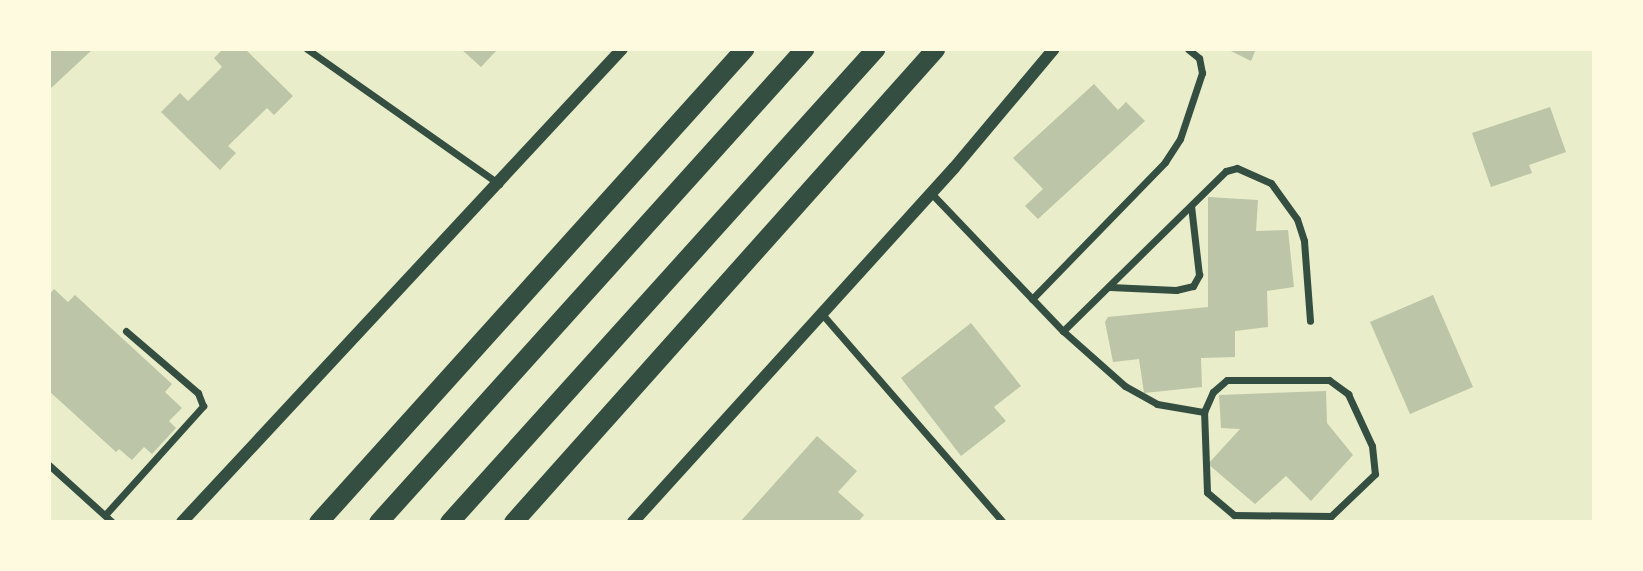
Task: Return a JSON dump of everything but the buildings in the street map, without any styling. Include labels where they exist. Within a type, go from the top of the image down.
[{"type":"highway","points":[[318,522],[744,49]]},
{"type":"highway","points":[[378,522],[804,49]]},
{"type":"highway","points":[[449,522],[875,49]]},
{"type":"highway","points":[[513,522],[934,49]]},
{"type":"street","points":[[307,49],[500,184]]},
{"type":"street","points":[[182,522],[500,184],[622,49]]},
{"type":"street","points":[[633,522],[931,193],[1054,49]]},
{"type":"street","points":[[1032,299],[1165,162],[1180,139],[1202,73],[1199,58],[1188,49]]},
{"type":"street","points":[[1063,331],[1226,171],[1237,168],[1271,183],[1297,219],[1304,242],[1310,321]]},
{"type":"street","points":[[931,193],[1063,331],[1136,392],[1157,404],[1204,412]]},
{"type":"street","points":[[1110,287],[1176,290],[1193,286],[1199,275],[1191,206]]},
{"type":"street","points":[[822,314],[1003,522]]},
{"type":"street","points":[[105,515],[203,406],[198,393],[126,331]]},
{"type":"street","points":[[1227,380],[1329,380],[1348,394],[1372,446],[1375,474],[1331,516],[1234,515],[1207,492],[1204,412],[1213,392],[1227,380]]},
{"type":"street","points":[[49,465],[112,522]]}]
